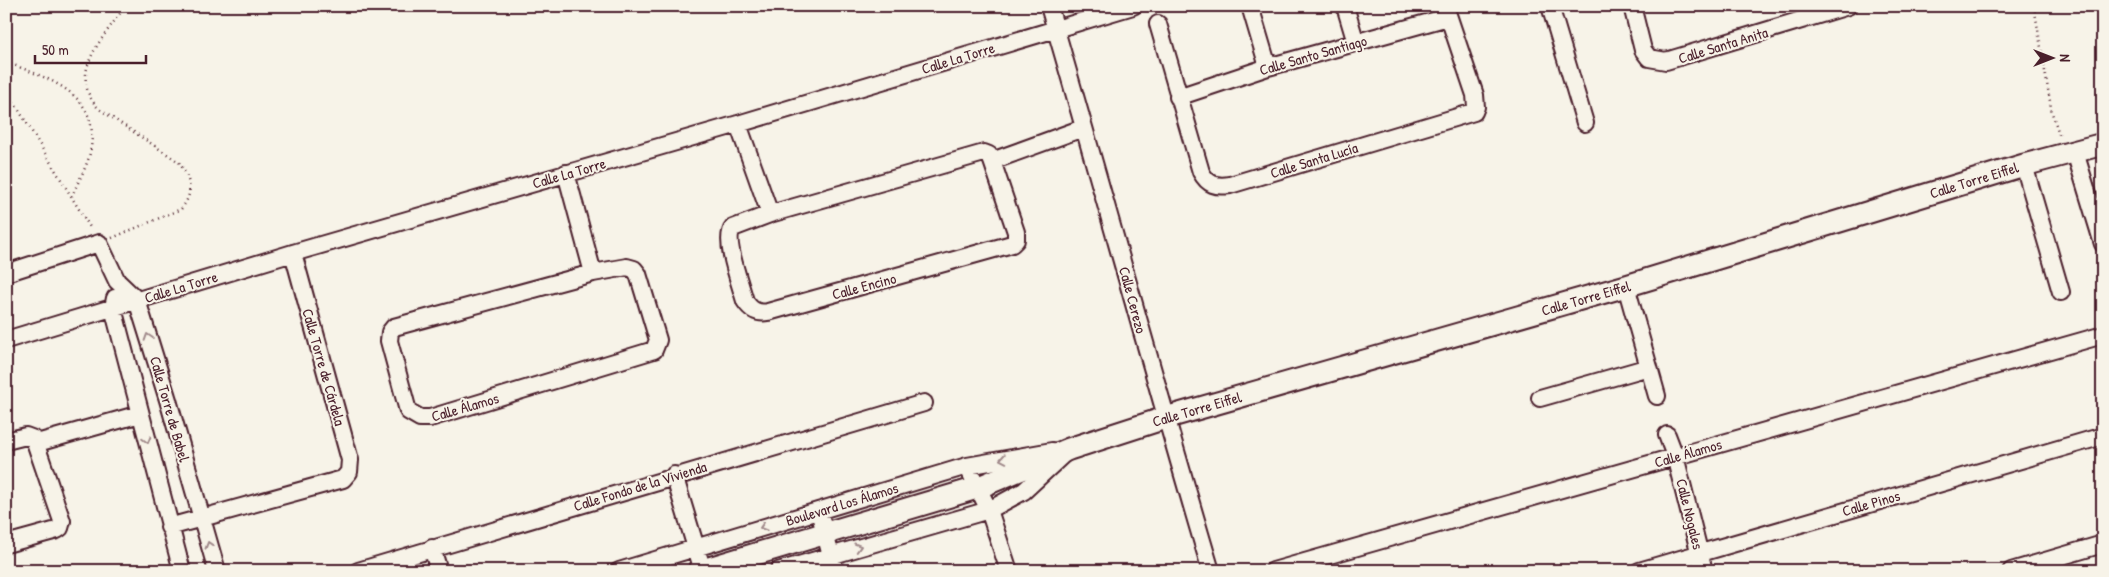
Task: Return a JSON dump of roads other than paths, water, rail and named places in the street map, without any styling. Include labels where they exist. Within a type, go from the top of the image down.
[{"type":"street","name":"Calle Cerezo","points":[[1049,6],[1115,233],[1165,418],[1211,571]]},
{"type":"street","name":"Calle La Torre","points":[[6,340],[293,253],[738,124],[1132,6]]},
{"type":"street","points":[[1250,6],[1268,67]]},
{"type":"street","points":[[1345,6],[1356,43]]},
{"type":"street","points":[[1550,6],[1585,123]]},
{"type":"street","name":"Calle Santa Anita","points":[[1632,6],[1643,50],[1650,58],[1666,61],[1848,6]]},
{"type":"street","name":"Calle Santo Santiago","points":[[1178,97],[1268,67],[1356,43],[1447,11]]},
{"type":"street","name":"Calle Santa Lucía","points":[[1158,24],[1201,172],[1205,180],[1214,186],[1230,185],[1474,112],[1476,95],[1447,11]]},
{"type":"street","points":[[738,124],[770,214]]},
{"type":"street","points":[[992,161],[1084,128]]},
{"type":"street","name":"Calle Torre Eiffel","points":[[1069,449],[1165,418],[1626,286],[2024,165],[2103,144]]},
{"type":"street","points":[[2075,152],[2103,244]]},
{"type":"street","name":"Calle Encino","points":[[982,153],[989,155],[992,161],[1017,237],[1012,244],[763,313],[752,310],[745,301],[729,237],[733,228],[770,214],[982,153]]},
{"type":"street","points":[[2024,165],[2060,292]]},
{"type":"street","points":[[566,173],[593,273]]},
{"type":"street","points":[[6,273],[99,243],[117,281],[137,300]]},
{"type":"street","name":"Calle Torre de Cárdela","points":[[201,518],[344,479],[349,472],[350,460],[293,253]]},
{"type":"street","name":"Calle Álamos","points":[[627,267],[636,270],[658,340],[654,350],[430,418],[420,418],[408,411],[389,341],[390,332],[394,327],[593,273],[627,267]]},
{"type":"street","points":[[113,308],[117,281]]},
{"type":"street","points":[[1626,286],[1657,396]]},
{"type":"street","name":"Calle Torre de Babel","points":[[137,300],[217,571]]},
{"type":"street","name":"Calle Torre de Babel","points":[[113,308],[182,571]]},
{"type":"street","name":"Calle Álamos","points":[[1273,571],[2103,334]]},
{"type":"street","points":[[1540,398],[1649,367]]},
{"type":"street","name":"Calle Fondo de la Vivienda","points":[[358,571],[674,475],[924,402]]},
{"type":"street","points":[[36,443],[140,414]]},
{"type":"street","name":"Calle Nogales","points":[[1667,435],[1676,456],[1704,571]]},
{"type":"street","points":[[6,441],[26,436],[31,437],[36,443],[62,516],[62,525],[57,530],[6,544]]},
{"type":"street","name":"Calle Pinos","points":[[1639,571],[2103,436]]},
{"type":"street","points":[[778,571],[833,563],[989,510],[1024,491],[1042,477],[1069,449]]},
{"type":"street","name":"Boulevard Los Álamos","points":[[619,571],[967,466],[1069,449]]},
{"type":"street","name":"Boulevard Los Álamos","points":[[701,570],[977,488],[1069,449]]},
{"type":"street","points":[[967,466],[989,510],[1009,571]]},
{"type":"street","points":[[674,475],[701,570]]},
{"type":"street","points":[[819,511],[833,563]]},
{"type":"street","points":[[169,527],[201,518]]},
{"type":"street","points":[[2011,571],[2103,544]]},
{"type":"street","points":[[432,548],[439,571]]}]
